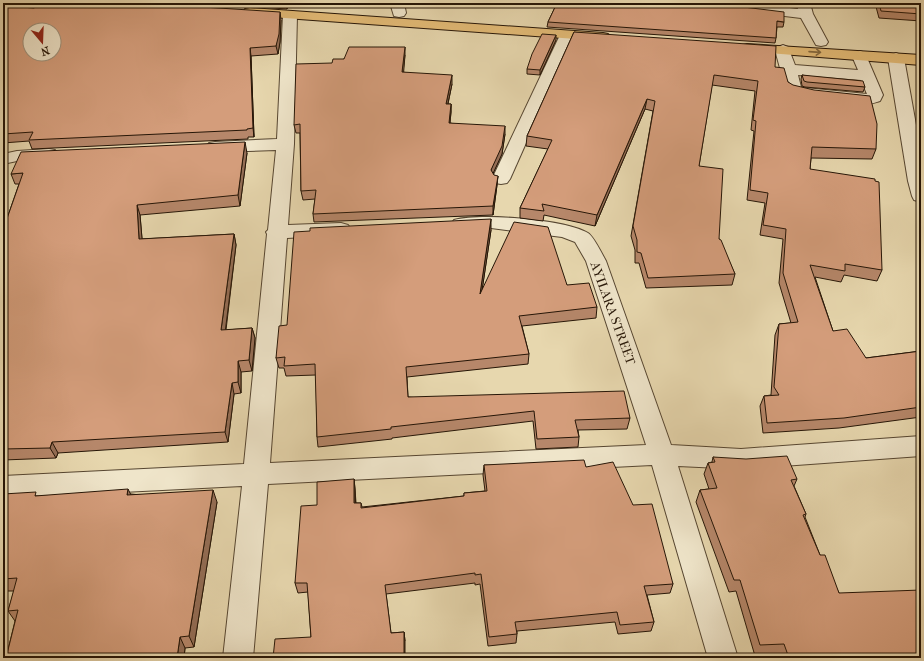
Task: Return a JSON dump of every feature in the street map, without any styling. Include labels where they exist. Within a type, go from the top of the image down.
[{"type":"main road","points":[[236,7],[398,8],[613,33],[567,35],[290,15],[236,7]]},
{"type":"main road","points":[[921,50],[821,42],[736,42],[783,50],[921,60]]},
{"type":"street","points":[[3,11],[14,3]]},
{"type":"street","points":[[711,3],[804,8],[821,42]]},
{"type":"street","points":[[238,658],[256,475],[276,232],[285,144],[290,15]]},
{"type":"street","points":[[501,179],[544,82],[567,35]]},
{"type":"street","points":[[783,50],[794,90],[803,93],[853,98],[874,98],[875,95],[860,56]]},
{"type":"street","points":[[896,58],[920,186]]},
{"type":"street","points":[[788,69],[867,76]]},
{"type":"street","points":[[198,148],[285,144]]},
{"type":"street","points":[[3,159],[17,156],[64,154]]},
{"type":"street","name":"AYILARA STREET","points":[[444,224],[491,222],[566,231],[582,238],[596,261],[662,454],[723,658]]},
{"type":"street","points":[[276,232],[356,228]]},
{"type":"street","points":[[3,487],[662,454],[705,458],[741,459],[921,446]]},
{"type":"building","points":[[41,3],[141,3],[280,12],[279,34],[276,46],[250,48],[253,128],[247,130],[29,140],[33,132],[3,134],[3,7],[34,8]]},
{"type":"building","points":[[557,3],[711,3],[784,12],[784,22],[777,21],[776,38],[548,22]]},
{"type":"building","points":[[879,3],[921,3],[921,14],[881,11]]},
{"type":"building","points":[[574,32],[776,46],[775,67],[784,68],[788,82],[793,85],[814,90],[870,96],[877,124],[876,149],[812,147],[810,169],[875,179],[875,181],[879,182],[882,270],[845,264],[845,271],[810,265],[833,331],[847,329],[866,358],[921,351],[921,407],[844,418],[767,423],[764,396],[779,395],[774,387],[779,324],[798,322],[783,273],[786,229],[763,225],[768,193],[750,190],[756,121],[753,120],[758,81],[714,75],[699,166],[723,169],[719,239],[721,240],[735,274],[648,278],[641,253],[637,252],[637,240],[633,226],[655,101],[647,99],[597,215],[542,204],[544,211],[520,208],[552,140],[527,136]]},
{"type":"building","points":[[542,34],[556,35],[540,70],[527,69],[532,54]]},
{"type":"building","points":[[349,47],[405,47],[402,72],[452,75],[446,104],[451,104],[449,123],[505,126],[502,146],[491,170],[494,175],[498,176],[493,206],[313,214],[316,190],[301,191],[300,124],[294,125],[296,64],[332,63],[333,59],[344,59]]},
{"type":"building","points":[[802,75],[863,81],[865,87],[807,82],[804,81]]},
{"type":"building","points":[[245,142],[238,195],[137,205],[139,239],[234,234],[221,330],[252,328],[249,360],[238,361],[238,382],[232,383],[225,432],[52,442],[50,448],[3,449],[3,230],[23,173],[11,174],[21,152]]},
{"type":"building","points":[[491,219],[480,294],[514,222],[548,227],[567,285],[589,283],[597,307],[519,316],[529,354],[406,367],[408,397],[624,391],[630,418],[575,420],[579,437],[537,439],[534,411],[317,437],[315,364],[284,366],[285,357],[276,358],[279,326],[287,325],[294,232],[310,231],[310,228]]},
{"type":"building","points":[[787,456],[797,479],[791,480],[806,514],[803,515],[820,555],[825,555],[839,593],[921,590],[921,658],[789,658],[784,644],[760,645],[740,580],[734,580],[700,490],[717,488],[708,463],[715,462],[713,457],[746,459]]},
{"type":"building","points":[[584,460],[586,467],[613,462],[633,505],[652,504],[673,584],[644,586],[654,622],[620,625],[617,612],[515,622],[517,634],[489,637],[481,574],[475,575],[475,573],[385,585],[391,633],[404,632],[404,658],[273,658],[275,639],[311,637],[307,583],[295,583],[301,506],[317,505],[317,482],[354,479],[354,503],[361,503],[361,508],[464,496],[464,493],[487,491],[484,465]]},
{"type":"building","points":[[128,489],[127,495],[213,490],[189,636],[180,637],[177,658],[6,658],[18,610],[8,611],[17,578],[3,579],[3,494],[36,492],[35,496]]}]
